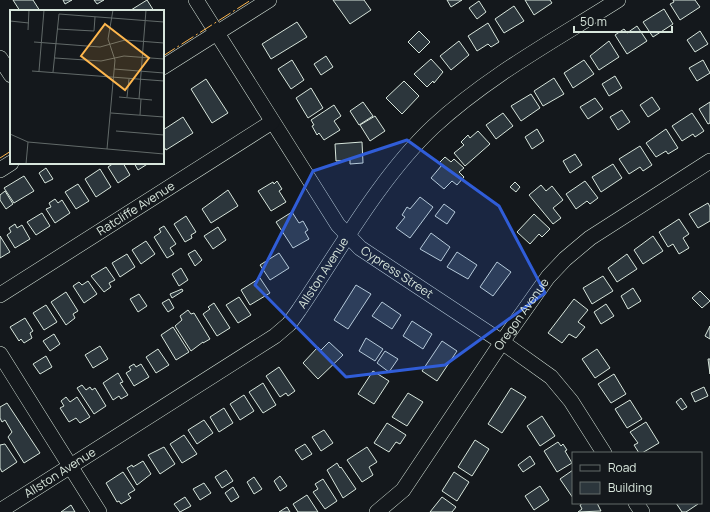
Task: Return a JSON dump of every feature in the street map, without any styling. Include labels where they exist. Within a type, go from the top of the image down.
[{"type":"street","name":"Cypress Street","points":[[196,0],[216,34],[338,225],[360,248],[537,366],[562,388],[603,452]]},
{"type":"street","points":[[164,66],[269,0]]},
{"type":"street","name":"Allston Avenue","points":[[0,511],[275,336],[296,315],[397,167],[432,128],[459,104],[496,78],[618,0]]},
{"type":"street","points":[[0,58],[10,73]]},
{"type":"street","name":"Ratcliffe Avenue","points":[[0,295],[272,122]]},
{"type":"street","name":"Oregon Avenue","points":[[378,512],[400,492],[409,481],[535,293],[565,259],[613,223],[710,161]]},
{"type":"street","points":[[0,170],[10,164]]},
{"type":"street","points":[[0,354],[100,512]]},
{"type":"highlighted area","points":[[407,140],[499,206],[545,293],[445,365],[346,377],[255,285],[313,171]]},
{"type":"building","points":[[13,0],[33,0],[39,10],[19,10]]},
{"type":"building","points":[[63,0],[72,0],[65,4]]},
{"type":"building","points":[[94,0],[104,0],[97,4]]},
{"type":"building","points":[[147,0],[153,10],[131,10]]},
{"type":"building","points":[[333,0],[364,0],[371,10],[350,24]]},
{"type":"building","points":[[447,0],[462,0],[451,7]]},
{"type":"building","points":[[525,0],[550,0],[552,3],[534,15]]},
{"type":"building","points":[[673,0],[695,0],[700,7],[680,20],[670,4],[674,2]]},
{"type":"building","points":[[479,1],[486,12],[477,19],[469,8]]},
{"type":"building","points":[[514,6],[524,21],[504,33],[495,19]]},
{"type":"building","points":[[664,9],[673,24],[653,37],[643,22]]},
{"type":"building","points":[[297,22],[307,37],[271,59],[262,44]]},
{"type":"building","points":[[488,23],[499,42],[491,47],[488,44],[477,51],[468,36]]},
{"type":"building","points":[[637,26],[647,41],[627,54],[615,35],[624,29],[627,33]]},
{"type":"building","points":[[419,31],[430,42],[419,53],[408,42]]},
{"type":"building","points":[[700,31],[708,44],[695,52],[687,40]]},
{"type":"building","points":[[459,41],[469,55],[451,70],[440,56]]},
{"type":"building","points":[[609,41],[619,57],[599,70],[590,56]]},
{"type":"building","points":[[326,56],[333,67],[321,75],[314,64]]},
{"type":"building","points":[[431,59],[443,72],[434,83],[433,81],[427,87],[414,74]]},
{"type":"building","points":[[292,60],[304,80],[291,89],[278,69]]},
{"type":"building","points":[[584,60],[594,74],[573,88],[564,73]]},
{"type":"building","points":[[703,60],[710,73],[697,81],[689,68]]},
{"type":"building","points":[[615,76],[622,88],[609,96],[602,84]]},
{"type":"building","points":[[554,78],[564,94],[543,106],[534,91]]},
{"type":"building","points":[[206,79],[228,113],[212,123],[191,89]]},
{"type":"building","points":[[404,81],[419,96],[402,114],[386,98]]},
{"type":"building","points":[[311,88],[323,108],[308,118],[296,98]]},
{"type":"building","points":[[531,94],[540,108],[521,121],[511,106]]},
{"type":"building","points":[[652,97],[660,109],[648,117],[640,105]]},
{"type":"building","points":[[595,98],[603,109],[588,119],[580,107]]},
{"type":"building","points":[[363,102],[373,116],[359,125],[350,111]]},
{"type":"building","points":[[710,102],[710,123],[708,124],[699,109]]},
{"type":"building","points":[[334,105],[341,116],[334,121],[340,130],[324,140],[319,133],[317,135],[312,126],[314,125],[311,120]]},
{"type":"building","points":[[622,110],[630,122],[618,130],[610,117]]},
{"type":"building","points":[[503,113],[513,126],[496,139],[486,125]]},
{"type":"building","points":[[692,113],[704,131],[695,137],[693,134],[682,141],[672,126]]},
{"type":"building","points":[[375,116],[385,131],[370,141],[360,125]]},
{"type":"building","points":[[183,117],[193,133],[166,150],[164,147],[164,129]]},
{"type":"building","points":[[537,129],[544,141],[532,149],[525,137]]},
{"type":"building","points":[[666,129],[678,148],[668,154],[666,151],[656,157],[646,143]]},
{"type":"building","points":[[478,131],[490,144],[465,166],[454,153],[464,145],[461,142],[468,135],[470,138]]},
{"type":"building","points":[[362,142],[363,163],[350,164],[350,160],[336,161],[335,144]]},
{"type":"building","points":[[640,146],[652,165],[643,171],[640,167],[629,174],[619,159]]},
{"type":"building","points":[[575,154],[582,165],[570,173],[563,161]]},
{"type":"building","points":[[445,157],[451,162],[454,159],[464,168],[459,172],[464,177],[457,185],[452,181],[444,189],[431,178],[442,165],[439,163]]},
{"type":"building","points":[[112,164],[124,164],[130,175],[118,183],[108,167]]},
{"type":"building","points":[[135,164],[147,164],[138,170]]},
{"type":"building","points":[[613,164],[622,178],[601,192],[592,177]]},
{"type":"building","points":[[46,168],[53,179],[45,183],[39,173]]},
{"type":"building","points":[[100,169],[111,187],[96,197],[85,179]]},
{"type":"building","points":[[24,176],[34,191],[14,203],[4,188]]},
{"type":"building","points":[[277,181],[282,189],[279,191],[286,202],[271,211],[258,191],[273,182],[274,184]]},
{"type":"building","points":[[585,181],[598,198],[590,204],[587,201],[576,209],[566,194]]},
{"type":"building","points":[[515,182],[520,187],[516,192],[510,187]]},
{"type":"building","points":[[78,184],[89,201],[76,209],[65,192]]},
{"type":"building","points":[[541,185],[546,191],[552,186],[563,200],[553,208],[561,218],[553,224],[529,195]]},
{"type":"building","points":[[228,190],[238,206],[211,223],[202,209]]},
{"type":"building","points":[[5,191],[13,204],[6,209],[0,200],[0,195]]},
{"type":"building","points":[[420,197],[433,207],[410,238],[396,228],[405,217],[402,215],[407,207],[410,209]]},
{"type":"building","points":[[55,199],[58,203],[62,200],[70,213],[55,223],[46,209],[51,207],[49,203]]},
{"type":"building","points":[[708,203],[710,207],[710,221],[698,228],[689,214]]},
{"type":"building","points":[[444,204],[455,212],[447,224],[435,216]]},
{"type":"building","points":[[292,212],[299,223],[303,221],[308,230],[305,232],[309,239],[293,248],[276,222]]},
{"type":"building","points":[[42,213],[50,226],[36,235],[27,222]]},
{"type":"building","points":[[534,214],[550,229],[542,237],[539,234],[530,244],[517,232]]},
{"type":"building","points":[[186,216],[196,232],[191,235],[192,238],[185,242],[174,224]]},
{"type":"building","points":[[679,219],[689,234],[683,238],[689,248],[679,254],[673,244],[668,247],[659,232]]},
{"type":"building","points":[[15,224],[17,228],[22,225],[30,239],[15,248],[7,235],[11,232],[9,228]]},
{"type":"building","points":[[164,226],[176,244],[170,248],[174,254],[167,258],[154,237],[161,232],[159,229]]},
{"type":"building","points":[[218,227],[226,240],[213,249],[204,236]]},
{"type":"building","points":[[431,233],[450,247],[441,261],[420,249]]},
{"type":"building","points":[[0,236],[10,252],[0,258]]},
{"type":"building","points":[[653,236],[663,251],[643,264],[634,250]]},
{"type":"building","points":[[146,241],[155,254],[141,264],[132,250]]},
{"type":"building","points":[[195,250],[202,260],[195,266],[188,254]]},
{"type":"building","points":[[457,252],[477,265],[468,279],[447,267]]},
{"type":"building","points":[[279,253],[289,268],[270,280],[260,265]]},
{"type":"building","points":[[127,254],[135,267],[120,277],[112,263]]},
{"type":"building","points":[[627,254],[637,269],[617,282],[608,268]]},
{"type":"building","points":[[497,262],[511,272],[493,296],[480,287]]},
{"type":"building","points":[[106,267],[115,280],[109,283],[111,287],[104,292],[91,276]]},
{"type":"building","points":[[181,268],[188,280],[179,286],[172,274]]},
{"type":"building","points":[[603,276],[613,291],[592,304],[583,288]]},
{"type":"building","points":[[260,278],[270,293],[250,305],[241,290]]},
{"type":"building","points":[[88,281],[97,294],[84,303],[73,286],[79,282],[82,285]]},
{"type":"building","points":[[356,285],[371,294],[348,329],[334,320]]},
{"type":"building","points":[[633,288],[641,301],[628,309],[621,296]]},
{"type":"building","points":[[182,289],[183,291],[172,298],[170,294]]},
{"type":"building","points":[[700,291],[710,301],[702,308],[692,298]]},
{"type":"building","points":[[66,292],[78,311],[73,314],[75,318],[66,325],[51,302]]},
{"type":"building","points":[[139,294],[147,306],[138,312],[130,299]]},
{"type":"building","points":[[239,297],[251,315],[238,323],[226,305]]},
{"type":"building","points":[[169,299],[174,308],[168,312],[162,303]]},
{"type":"building","points":[[574,299],[588,310],[578,322],[585,327],[576,338],[569,334],[562,343],[548,333]]},
{"type":"building","points":[[382,302],[401,315],[392,329],[372,316]]},
{"type":"building","points":[[214,303],[230,328],[217,336],[203,314],[210,309],[208,307]]},
{"type":"building","points":[[606,304],[614,316],[601,324],[594,312]]},
{"type":"building","points":[[46,305],[57,322],[44,330],[33,313]]},
{"type":"building","points":[[188,310],[191,314],[194,313],[210,339],[203,342],[191,351],[175,326],[182,320],[180,316]]},
{"type":"building","points":[[25,318],[33,331],[30,333],[32,338],[24,343],[21,339],[19,341],[10,327]]},
{"type":"building","points":[[412,321],[432,334],[423,349],[403,336]]},
{"type":"building","points":[[710,326],[710,339],[705,336]]},
{"type":"building","points":[[173,327],[189,352],[176,360],[161,335]]},
{"type":"building","points":[[54,334],[60,344],[50,351],[43,341]]},
{"type":"building","points":[[366,338],[383,349],[375,361],[359,351]]},
{"type":"building","points":[[442,341],[457,351],[437,381],[422,371]]},
{"type":"building","points":[[329,342],[343,355],[318,379],[303,363],[318,347],[321,350]]},
{"type":"building","points":[[100,346],[108,359],[93,368],[85,355]]},
{"type":"building","points":[[158,349],[169,365],[156,373],[146,357]]},
{"type":"building","points":[[597,349],[610,368],[595,378],[582,359]]},
{"type":"building","points":[[385,351],[398,359],[389,372],[377,363]]},
{"type":"building","points":[[46,356],[52,367],[40,374],[33,364]]},
{"type":"building","points":[[708,359],[710,359],[710,374]]},
{"type":"building","points":[[134,364],[136,367],[141,364],[149,377],[134,386],[126,373],[131,370],[129,367]]},
{"type":"building","points":[[279,367],[295,391],[288,396],[286,393],[280,397],[266,376]]},
{"type":"building","points":[[373,371],[389,381],[374,404],[358,394]]},
{"type":"building","points":[[118,373],[123,382],[120,383],[128,395],[121,399],[119,396],[113,400],[103,383]]},
{"type":"building","points":[[614,374],[626,394],[611,403],[598,384]]},
{"type":"building","points":[[263,383],[276,405],[263,413],[249,392]]},
{"type":"building","points":[[82,385],[86,390],[90,387],[92,390],[95,388],[106,406],[94,414],[77,388]]},
{"type":"building","points":[[704,387],[708,396],[695,402],[691,393]]},
{"type":"building","points":[[511,388],[526,397],[502,433],[488,424]]},
{"type":"building","points":[[408,393],[423,402],[407,426],[392,417]]},
{"type":"building","points":[[244,395],[254,411],[240,420],[230,404]]},
{"type":"building","points":[[66,397],[70,402],[77,397],[90,417],[80,423],[76,418],[69,422],[60,408],[64,406],[61,401]]},
{"type":"building","points":[[681,398],[687,407],[682,410],[676,402]]},
{"type":"building","points":[[630,400],[642,419],[627,428],[615,409]]},
{"type":"building","points":[[7,403],[40,453],[24,463],[8,437],[12,432],[5,420],[2,422],[0,418],[0,407]]},
{"type":"building","points":[[224,408],[233,423],[219,432],[210,417]]},
{"type":"building","points":[[542,416],[555,436],[540,446],[527,426]]},
{"type":"building","points":[[204,420],[213,433],[197,444],[188,430]]},
{"type":"building","points":[[646,422],[659,443],[644,452],[638,452],[634,445],[638,443],[630,432]]},
{"type":"building","points":[[387,423],[406,435],[400,444],[396,442],[389,452],[374,443]]},
{"type":"building","points":[[324,430],[333,443],[321,451],[312,437]]},
{"type":"building","points":[[184,435],[197,454],[182,463],[170,444]]},
{"type":"building","points":[[475,440],[489,449],[472,476],[458,467]]},
{"type":"building","points":[[558,442],[561,446],[563,444],[567,450],[565,451],[572,463],[557,472],[544,451]]},
{"type":"building","points":[[5,444],[17,462],[2,472],[0,468],[0,445]]},
{"type":"building","points":[[305,444],[312,454],[302,460],[295,450]]},
{"type":"building","points":[[164,447],[175,464],[160,474],[148,455]]},
{"type":"building","points":[[367,447],[377,462],[369,467],[373,475],[362,482],[347,460]]},
{"type":"building","points":[[530,456],[535,464],[523,472],[518,465]]},
{"type":"building","points":[[143,461],[151,474],[137,485],[127,468],[132,465],[133,467]]},
{"type":"building","points":[[337,463],[356,489],[343,498],[327,470]]},
{"type":"building","points":[[226,470],[233,481],[222,488],[215,477]]},
{"type":"building","points":[[572,471],[572,497],[560,479]]},
{"type":"building","points":[[123,472],[135,490],[128,494],[131,498],[121,504],[119,501],[117,502],[106,483]]},
{"type":"building","points":[[454,472],[469,482],[457,501],[442,491]]},
{"type":"building","points":[[280,476],[287,486],[280,491],[274,481]]},
{"type":"building","points":[[254,477],[262,489],[254,494],[247,482]]},
{"type":"building","points":[[323,479],[337,501],[325,509],[313,492],[318,489],[315,484]]},
{"type":"building","points":[[204,483],[211,493],[200,500],[193,489]]},
{"type":"building","points":[[540,486],[549,500],[534,510],[525,496]]},
{"type":"building","points":[[233,487],[239,497],[231,502],[225,493]]},
{"type":"building","points":[[307,495],[318,512],[298,512],[293,504]]},
{"type":"building","points":[[185,497],[191,506],[180,512],[174,504]]},
{"type":"building","points":[[442,497],[456,507],[452,512],[430,512]]},
{"type":"building","points":[[598,504],[601,511],[578,512],[582,509],[580,505]]},
{"type":"building","points":[[677,504],[698,504],[686,512],[682,512]]},
{"type":"building","points":[[71,505],[75,512],[61,512]]},
{"type":"building","points":[[287,507],[290,512],[279,512]]},
{"type":"power","points":[[164,55],[251,0]]},
{"type":"power","points":[[0,158],[10,152]]}]
